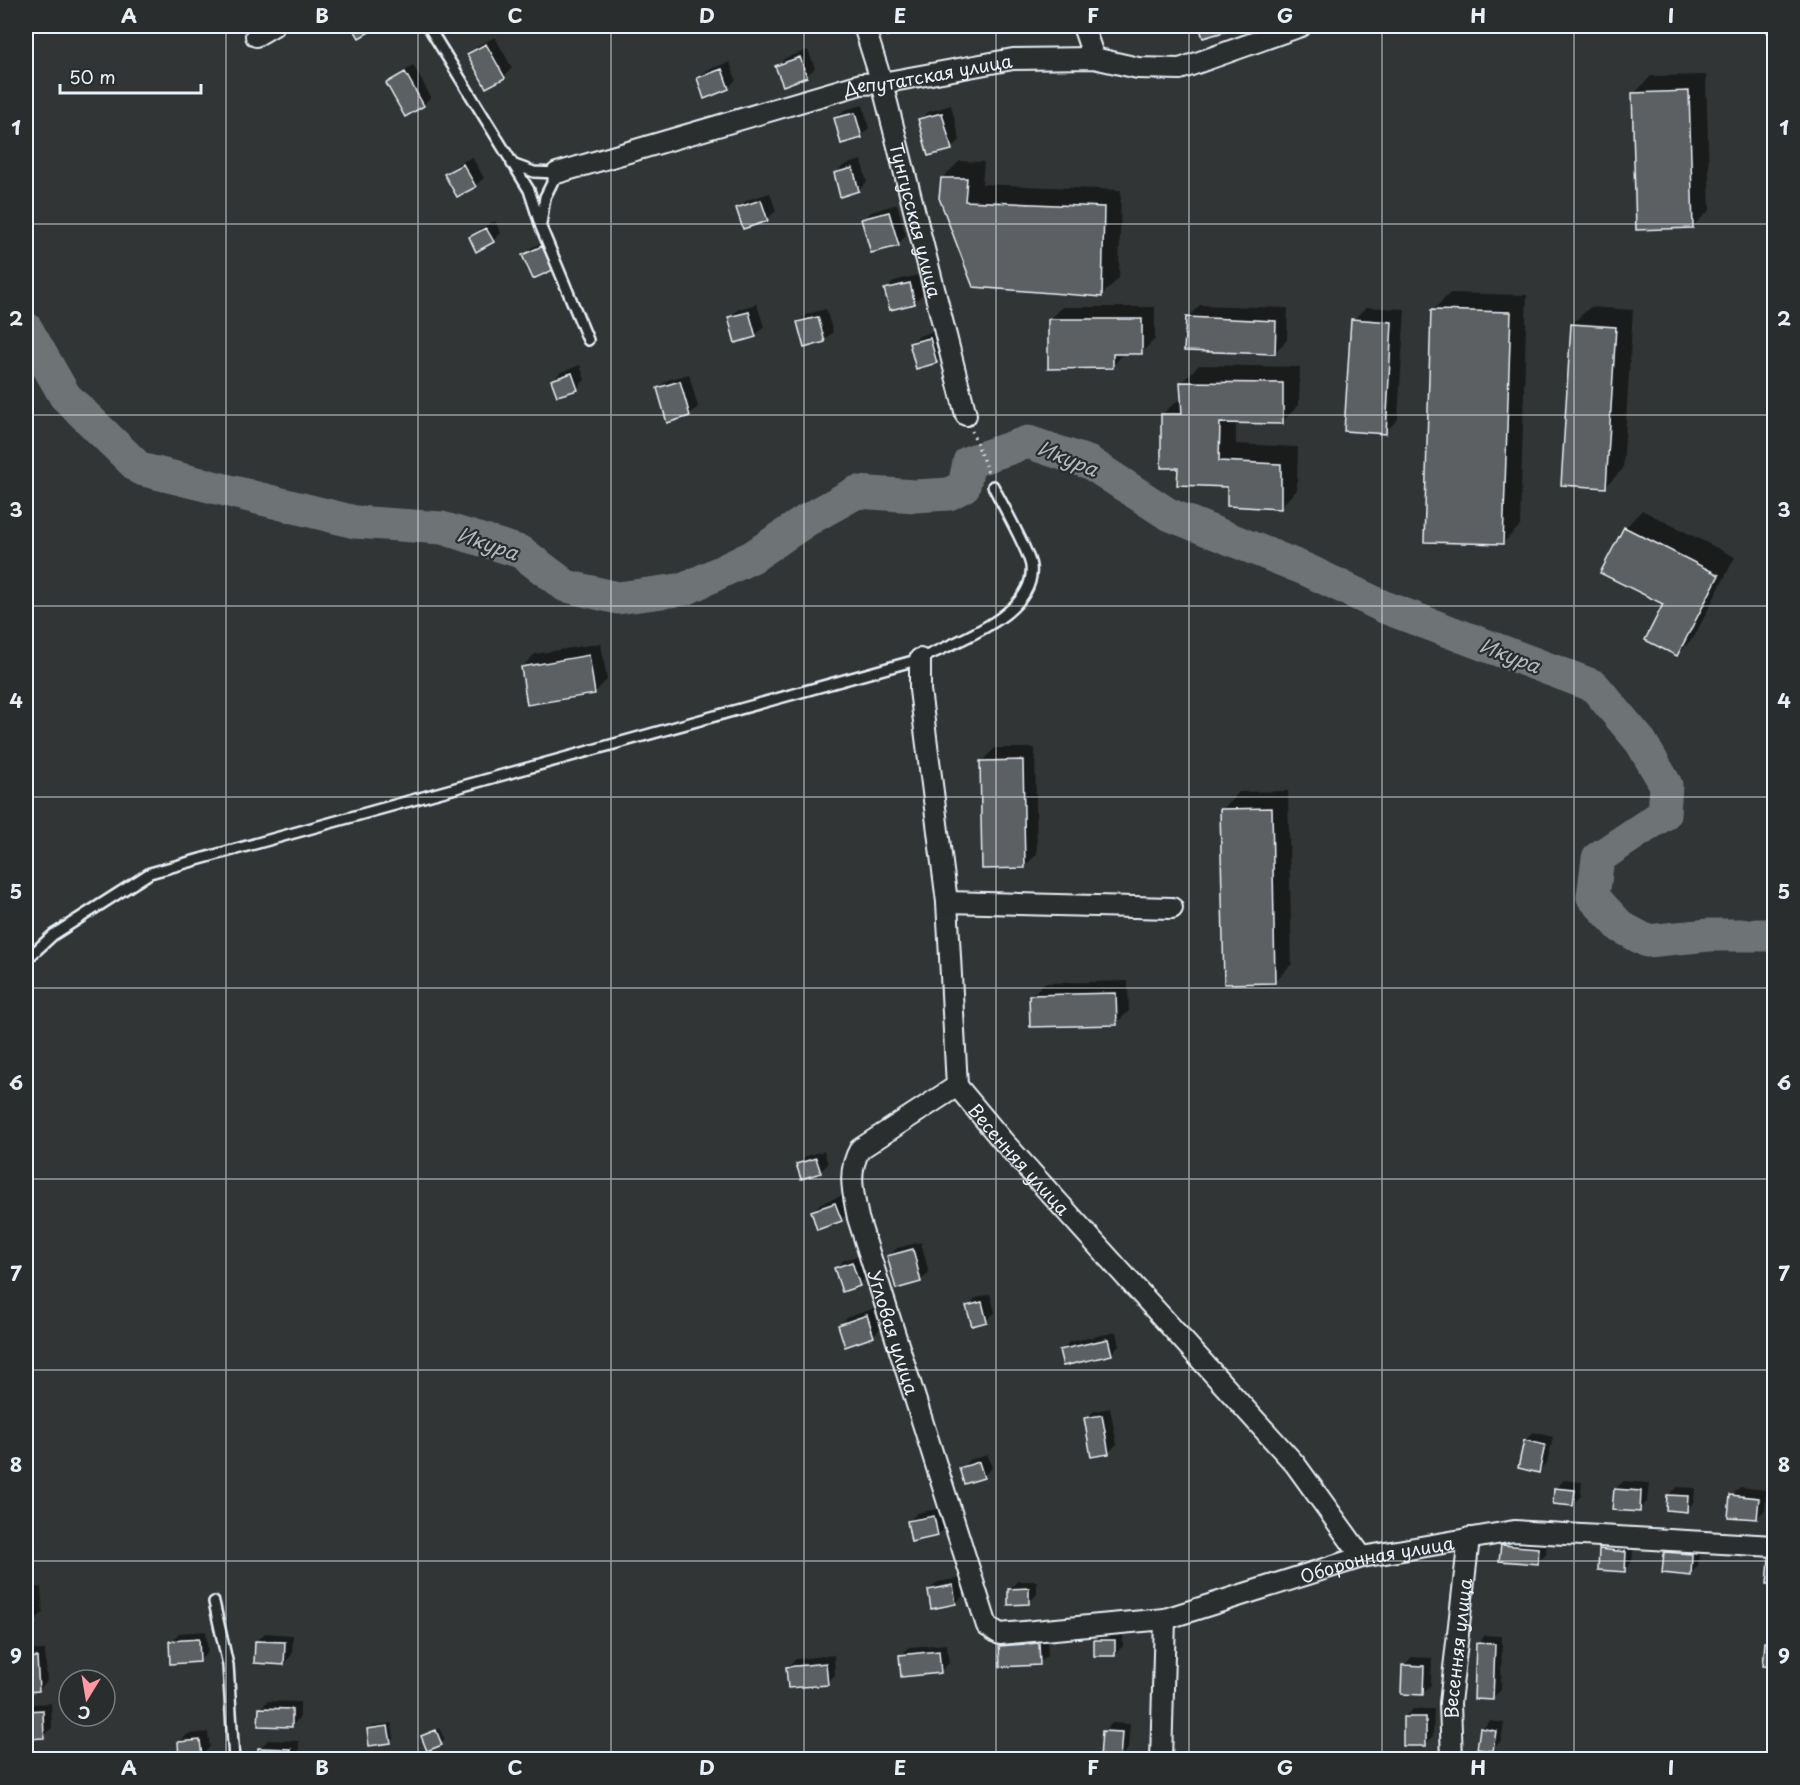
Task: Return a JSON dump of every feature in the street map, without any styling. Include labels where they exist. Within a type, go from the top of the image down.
[{"type":"street","points":[[256,36],[273,26]]},
{"type":"street","name":"Тунгусская улица","points":[[864,26],[882,83],[966,415]]},
{"type":"street","points":[[1083,26],[1094,58]]},
{"type":"street","name":"Депутатская улица","points":[[557,173],[861,84],[882,83],[1013,58],[1094,58],[1138,68],[1180,69],[1301,26]]},
{"type":"street","name":"Весенняя улица","points":[[920,659],[920,690],[947,902],[957,1086],[1002,1140],[1295,1464],[1362,1557]]},
{"type":"street","points":[[947,902],[1172,908]]},
{"type":"street","name":"Угловая улица","points":[[957,1086],[860,1149],[852,1163],[851,1182],[861,1229],[987,1626]]},
{"type":"street","name":"Оборонная улица","points":[[987,1626],[1000,1634],[1165,1618],[1362,1557],[1514,1531],[1774,1546]]},
{"type":"street","name":"Весенняя улица","points":[[1452,1760],[1450,1704],[1469,1538]]},
{"type":"street","points":[[1161,1760],[1165,1618]]},
{"type":"lane","points":[[428,26],[529,190],[541,227],[588,339]]},
{"type":"lane","points":[[512,164],[534,172],[557,173],[545,197],[541,227]]},
{"type":"lane","points":[[26,960],[53,935],[150,873],[920,659],[1006,615],[1028,591],[1031,566],[993,486]]},
{"type":"lane","points":[[214,1602],[228,1665],[234,1760]]},
{"type":"path","points":[[966,415],[993,486]]},
{"type":"building","points":[[352,26],[377,26],[378,27],[359,38]]},
{"type":"building","points":[[884,26],[910,26],[911,29],[887,36]]},
{"type":"building","points":[[1199,26],[1237,26],[1238,28],[1203,38]]},
{"type":"building","points":[[1764,26],[1774,26],[1774,45]]},
{"type":"building","points":[[486,44],[505,78],[486,88],[467,54]]},
{"type":"building","points":[[800,57],[807,77],[783,86],[775,66]]},
{"type":"building","points":[[722,69],[729,89],[704,99],[697,78]]},
{"type":"building","points":[[405,72],[424,106],[405,117],[386,83]]},
{"type":"building","points":[[1689,91],[1693,228],[1636,230],[1632,93]]},
{"type":"building","points":[[855,113],[862,138],[841,144],[834,118]]},
{"type":"building","points":[[942,113],[952,150],[928,156],[918,119]]},
{"type":"building","points":[[463,164],[476,187],[457,197],[444,174]]},
{"type":"building","points":[[853,168],[859,191],[840,197],[834,173]]},
{"type":"building","points":[[941,178],[967,178],[965,201],[1104,207],[1102,297],[973,287],[939,198]]},
{"type":"building","points":[[761,200],[768,221],[743,229],[736,208]]},
{"type":"building","points":[[889,212],[899,246],[871,253],[861,219]]},
{"type":"building","points":[[486,228],[494,242],[476,252],[469,237]]},
{"type":"building","points":[[542,246],[553,270],[533,279],[522,255]]},
{"type":"building","points":[[910,283],[915,304],[890,310],[884,289]]},
{"type":"building","points":[[1431,310],[1511,312],[1503,544],[1424,542]]},
{"type":"building","points":[[749,312],[756,337],[735,343],[728,317]]},
{"type":"building","points":[[818,317],[825,342],[804,348],[797,322]]},
{"type":"building","points":[[1186,317],[1276,321],[1275,354],[1184,351]]},
{"type":"building","points":[[1048,319],[1142,319],[1142,354],[1113,354],[1113,368],[1048,369]]},
{"type":"building","points":[[1351,319],[1392,322],[1386,434],[1344,431]]},
{"type":"building","points":[[1571,324],[1616,327],[1606,488],[1561,485]]},
{"type":"building","points":[[930,338],[937,363],[916,369],[909,343]]},
{"type":"building","points":[[572,373],[578,390],[557,396],[551,380]]},
{"type":"building","points":[[680,381],[690,416],[667,423],[657,388]]},
{"type":"building","points":[[1180,382],[1283,383],[1283,424],[1220,423],[1219,461],[1281,464],[1281,509],[1227,506],[1227,487],[1177,485],[1178,468],[1161,468],[1161,414],[1182,414]]},
{"type":"building","points":[[1624,527],[1719,575],[1677,656],[1645,640],[1663,604],[1600,573]]},
{"type":"building","points":[[589,655],[595,694],[527,705],[521,667]]},
{"type":"building","points":[[1023,760],[1025,868],[982,869],[980,761]]},
{"type":"building","points":[[1272,808],[1275,983],[1224,984],[1220,809]]},
{"type":"building","points":[[1116,993],[1117,1025],[1030,1027],[1029,995]]},
{"type":"building","points":[[816,1158],[821,1173],[801,1179],[796,1164]]},
{"type":"building","points":[[835,1203],[842,1221],[817,1230],[811,1211]]},
{"type":"building","points":[[913,1249],[921,1282],[896,1289],[887,1256]]},
{"type":"building","points":[[852,1262],[860,1286],[842,1292],[834,1268]]},
{"type":"building","points":[[982,1302],[987,1322],[972,1326],[966,1306]]},
{"type":"building","points":[[867,1315],[874,1337],[845,1347],[838,1325]]},
{"type":"building","points":[[1108,1339],[1112,1355],[1063,1366],[1059,1350]]},
{"type":"building","points":[[1102,1415],[1109,1454],[1091,1457],[1084,1418]]},
{"type":"building","points":[[1524,1440],[1545,1445],[1539,1473],[1518,1468]]},
{"type":"building","points":[[979,1462],[984,1478],[964,1484],[959,1468]]},
{"type":"building","points":[[1554,1488],[1575,1490],[1573,1506],[1553,1504]]},
{"type":"building","points":[[1614,1489],[1641,1491],[1640,1512],[1612,1510]]},
{"type":"building","points":[[1667,1495],[1688,1496],[1687,1512],[1666,1510]]},
{"type":"building","points":[[1730,1495],[1759,1498],[1757,1519],[1728,1517]]},
{"type":"building","points":[[934,1516],[938,1536],[911,1542],[907,1521]]},
{"type":"building","points":[[1501,1545],[1539,1548],[1538,1564],[1499,1561]]},
{"type":"building","points":[[1599,1549],[1626,1552],[1625,1572],[1598,1570]]},
{"type":"building","points":[[1664,1552],[1692,1554],[1691,1576],[1662,1573]]},
{"type":"building","points":[[1769,1559],[1774,1559],[1774,1584],[1767,1584]]},
{"type":"building","points":[[953,1585],[956,1604],[931,1609],[928,1590]]},
{"type":"building","points":[[1029,1588],[1029,1604],[1008,1605],[1008,1589]]},
{"type":"building","points":[[34,1595],[35,1623],[26,1623],[26,1596]]},
{"type":"building","points":[[199,1639],[200,1662],[170,1664],[169,1641]]},
{"type":"building","points":[[1094,1640],[1115,1640],[1115,1656],[1094,1656]]},
{"type":"building","points":[[255,1641],[285,1642],[284,1665],[254,1663]]},
{"type":"building","points":[[1765,1642],[1774,1642],[1774,1667],[1763,1666]]},
{"type":"building","points":[[1039,1643],[1040,1665],[1000,1667],[999,1646]]},
{"type":"building","points":[[1476,1643],[1495,1644],[1493,1700],[1474,1699]]},
{"type":"building","points":[[939,1651],[941,1673],[901,1677],[899,1655]]},
{"type":"building","points":[[37,1657],[39,1691],[26,1692],[26,1658]]},
{"type":"building","points":[[826,1663],[828,1685],[788,1688],[786,1667]]},
{"type":"building","points":[[1402,1665],[1424,1666],[1423,1695],[1401,1694]]},
{"type":"building","points":[[259,1708],[292,1709],[292,1727],[258,1726]]},
{"type":"building","points":[[43,1710],[44,1738],[26,1739],[26,1711]]},
{"type":"building","points":[[1403,1717],[1426,1717],[1426,1746],[1403,1746]]},
{"type":"building","points":[[388,1726],[391,1743],[369,1746],[367,1729]]},
{"type":"building","points":[[1480,1728],[1496,1731],[1493,1751],[1477,1749]]},
{"type":"building","points":[[436,1730],[442,1745],[427,1751],[421,1736]]},
{"type":"building","points":[[1102,1731],[1122,1732],[1120,1759],[1100,1758]]},
{"type":"building","points":[[200,1740],[202,1757],[179,1759],[178,1742]]},
{"type":"building","points":[[258,1748],[291,1749],[291,1760],[258,1760]]},
{"type":"waterway","name":"Икура","points":[[26,328],[65,396],[140,469],[355,522],[442,528],[521,552],[566,586],[618,598],[685,589],[752,557],[807,520],[857,492],[915,496],[949,494],[964,486],[969,462],[1028,442],[1090,463],[1168,514],[1307,570],[1384,607],[1594,686],[1641,742],[1666,785],[1664,814],[1598,858],[1593,897],[1621,927],[1647,941],[1709,935],[1774,935]]}]
